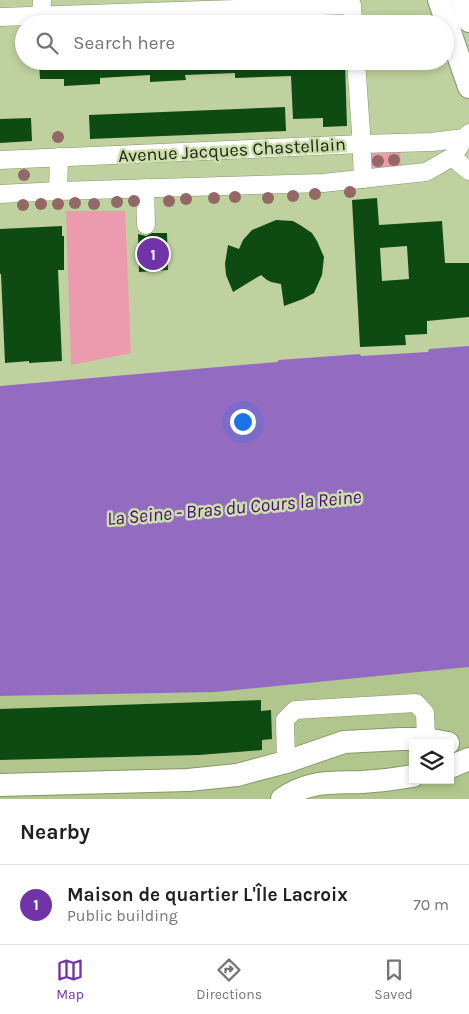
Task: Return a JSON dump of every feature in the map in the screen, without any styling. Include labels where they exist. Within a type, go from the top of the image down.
[{"type":"main road","points":[[439,0],[444,15]]},
{"type":"main road","points":[[462,0],[469,21]]},
{"type":"main road","points":[[454,44],[469,87]]},
{"type":"main road","points":[[0,785],[30,792],[237,775],[286,762],[344,742],[409,740]]},
{"type":"main road","points":[[454,745],[469,749]]},
{"type":"main road","points":[[454,765],[469,759]]},
{"type":"main road","points":[[282,799],[304,787],[319,783],[403,778]]},
{"type":"street","points":[[0,17],[41,8],[352,5],[353,15]]},
{"type":"street","points":[[357,70],[363,179]]},
{"type":"street","points":[[467,136],[452,157],[469,171]]},
{"type":"street","name":"Avenue Jacques Chastellain","points":[[0,160],[432,142],[467,136]]},
{"type":"street","points":[[58,191],[59,157]]},
{"type":"street","name":"Avenue Jacques Chastellain","points":[[0,194],[363,179],[426,172],[452,157]]},
{"type":"street","points":[[145,188],[146,225]]},
{"type":"street","points":[[286,762],[284,720],[295,710],[416,703],[425,713],[440,739]]},
{"type":"shaded area","points":[[400,151],[401,168],[374,169],[371,166],[371,155],[375,152]]},
{"type":"shaded area","points":[[66,211],[125,211],[131,353],[71,365]]},
{"type":"shaded area","points":[[469,667],[469,799],[0,799],[0,696],[216,692]]},
{"type":"water","name":"La Seine - Bras du Cours la Reine","points":[[469,346],[469,667],[216,692],[0,696],[0,386],[277,362],[279,360],[360,354],[361,356],[428,352],[429,349]]},
{"type":"building","points":[[40,70],[345,70],[347,126],[323,127],[323,118],[293,119],[291,76],[235,78],[235,73],[185,75],[186,80],[150,82],[150,75],[100,78],[100,84],[64,86],[64,79],[40,79]]},
{"type":"building","points":[[285,107],[286,131],[90,139],[89,115]]},
{"type":"building","points":[[31,118],[32,141],[0,143],[0,119]]},
{"type":"building","points":[[377,198],[379,225],[442,221],[445,263],[469,263],[469,317],[427,321],[427,334],[405,335],[406,345],[360,347],[352,200]],"holes":[[[407,246],[409,279],[382,281],[380,248]]]},
{"type":"building","points":[[276,220],[293,221],[312,233],[324,257],[322,275],[314,293],[284,306],[281,284],[271,282],[261,275],[233,292],[226,275],[225,264],[228,245],[239,249],[243,240],[252,230]]},
{"type":"building","points":[[62,226],[62,236],[64,236],[64,270],[58,270],[62,361],[5,363],[0,274],[0,229]]},
{"type":"building","points":[[152,233],[167,233],[168,270],[139,272],[138,234],[146,236]]},
{"type":"building","points":[[261,700],[261,711],[271,710],[272,739],[262,740],[262,750],[199,755],[0,760],[0,709]]},
{"type":"place","name":"Maison de quartier L'Île Lacroix","points":[[153,254]]}]
